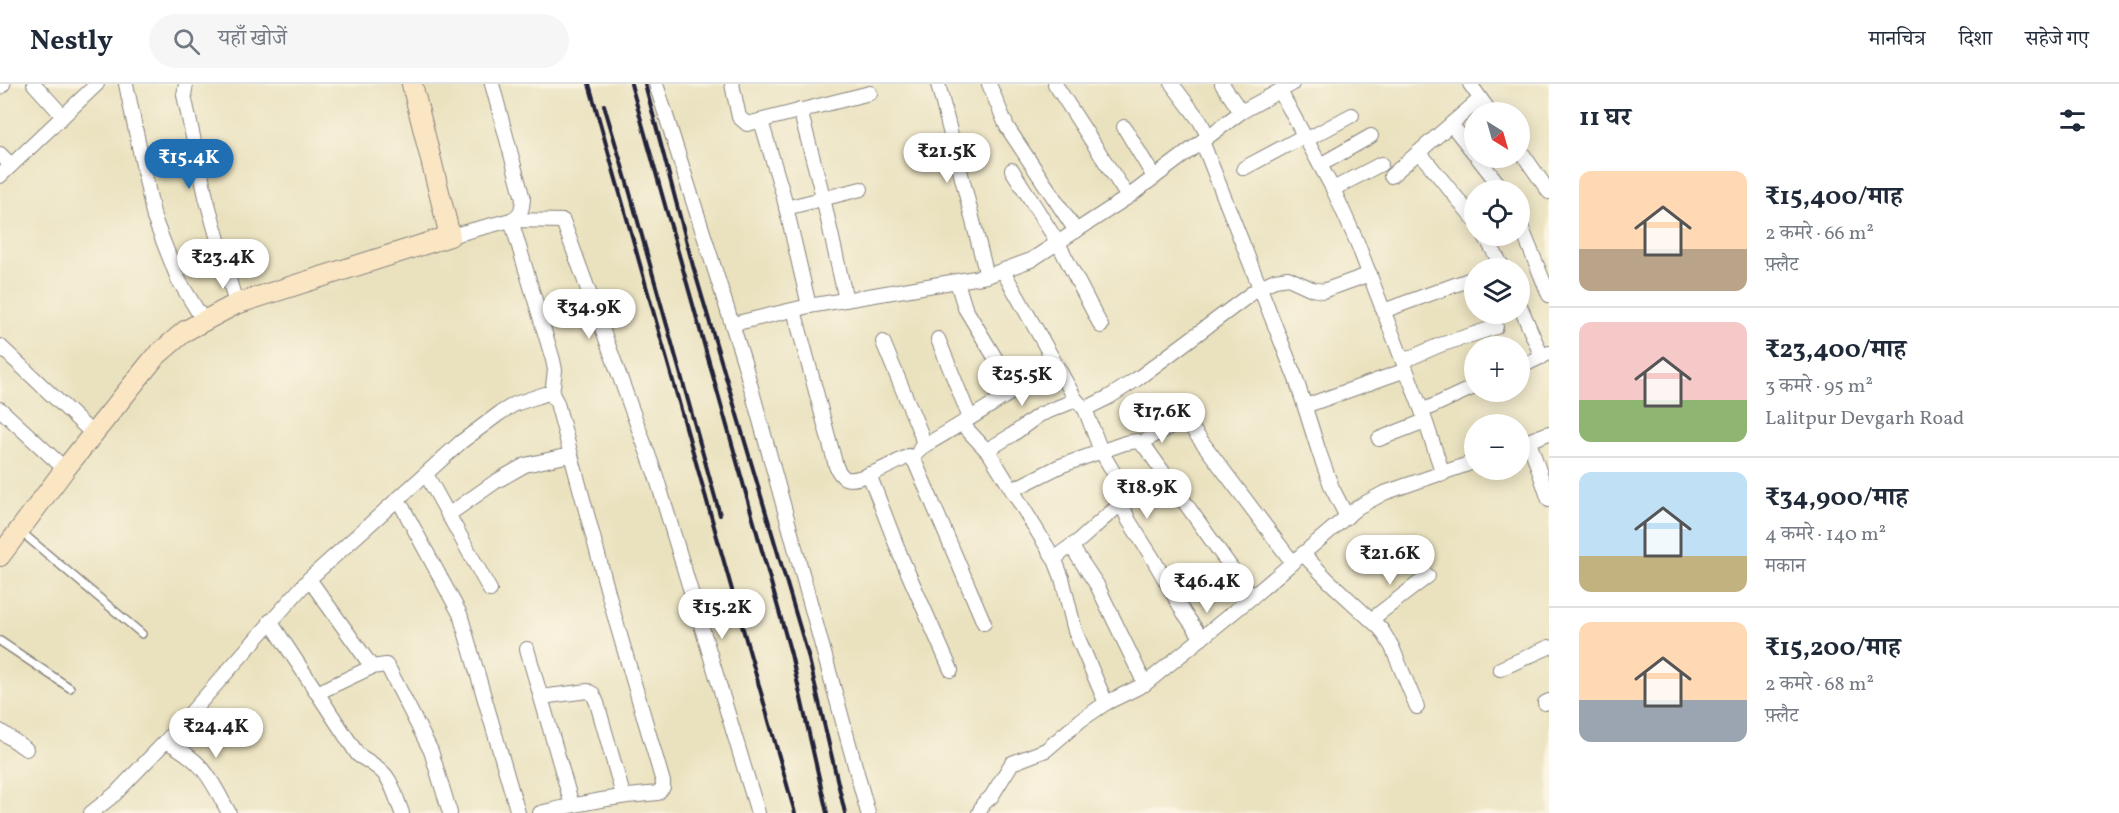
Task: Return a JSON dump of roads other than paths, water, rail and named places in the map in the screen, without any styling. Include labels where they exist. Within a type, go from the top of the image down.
[{"type":"main road","points":[[6,543],[155,357],[185,331],[236,304],[450,236],[412,84]]},
{"type":"street","points":[[0,176],[97,84]]},
{"type":"street","points":[[126,84],[154,218],[178,279],[203,320]]},
{"type":"street","points":[[186,84],[184,95],[206,196],[236,304]]},
{"type":"street","points":[[450,236],[511,220],[518,217],[522,211],[523,199],[492,84]]},
{"type":"street","points":[[656,84],[733,324],[868,813]]},
{"type":"street","points":[[732,84],[738,112],[747,124],[870,93]]},
{"type":"street","points":[[938,84],[987,276]]},
{"type":"street","points":[[989,84],[1007,127],[1076,231]]},
{"type":"street","points":[[1055,84],[1128,196]]},
{"type":"street","points":[[1172,84],[1200,121],[1305,406],[1332,488],[1347,517]]},
{"type":"street","points":[[1222,84],[1241,112]]},
{"type":"street","points":[[1470,84],[1482,102]]},
{"type":"street","points":[[36,85],[63,116]]},
{"type":"street","points":[[733,324],[809,306],[987,276],[1031,260],[1128,196],[1241,112],[1276,89],[1333,189],[1370,274],[1443,474]]},
{"type":"street","points":[[1391,177],[1480,99]]},
{"type":"street","points":[[800,110],[846,300]]},
{"type":"street","points":[[1244,168],[1352,115]]},
{"type":"street","points":[[761,121],[786,208],[809,306]]},
{"type":"street","points":[[1451,124],[1464,140]]},
{"type":"street","points":[[1124,128],[1154,177]]},
{"type":"street","points":[[1320,165],[1371,136]]},
{"type":"street","points":[[1419,152],[1464,207]]},
{"type":"street","points":[[0,154],[11,165]]},
{"type":"street","points":[[1333,189],[1381,164]]},
{"type":"street","points":[[1530,164],[1549,192]]},
{"type":"street","points":[[1486,168],[1495,180]]},
{"type":"street","points":[[1012,170],[1058,243],[1101,326]]},
{"type":"street","points":[[786,208],[861,189]]},
{"type":"street","points":[[511,220],[553,360],[555,370],[552,394],[557,403],[663,782],[663,787],[658,793],[623,795],[572,804],[540,813]]},
{"type":"street","points":[[511,220],[563,221],[656,476],[758,813]]},
{"type":"street","points":[[1529,246],[1549,295]]},
{"type":"street","points":[[1003,271],[1080,405],[1101,451],[1121,485],[1122,504],[1129,521],[1179,606],[1202,638]]},
{"type":"street","points":[[987,450],[1039,415],[1109,397],[1137,379],[1260,287],[1275,280],[1288,278],[1312,289],[1323,291],[1370,274]]},
{"type":"street","points":[[957,282],[965,308],[1014,389]]},
{"type":"street","points":[[1383,311],[1464,282]]},
{"type":"street","points":[[794,310],[836,466],[841,475],[847,479],[857,479],[909,456],[1014,389],[1056,366]]},
{"type":"street","points":[[1530,324],[1546,355],[1530,362]]},
{"type":"street","points":[[1305,406],[1404,365],[1440,345],[1496,327]]},
{"type":"street","points":[[939,339],[966,421],[1012,489],[1054,560],[1062,578],[1075,631],[1106,703]]},
{"type":"street","points":[[883,342],[921,434],[922,447]]},
{"type":"street","points":[[0,346],[93,435]]},
{"type":"street","points":[[1379,439],[1464,393]]},
{"type":"street","points":[[91,813],[115,794],[166,741],[309,579],[461,442],[515,404],[545,394],[552,394]]},
{"type":"street","points":[[2,414],[65,469]]},
{"type":"street","points":[[1141,444],[1178,422],[1187,422],[1298,559],[1330,582],[1381,628],[1392,647],[1417,706]]},
{"type":"street","points":[[1530,441],[1549,433]]},
{"type":"street","points":[[1012,489],[1052,469],[1101,451],[1131,441],[1141,444],[1252,597]]},
{"type":"street","points":[[448,515],[495,482],[525,465],[570,455]]},
{"type":"street","points":[[909,456],[915,462],[929,492],[984,623]]},
{"type":"street","points":[[1530,457],[1549,500]]},
{"type":"street","points":[[979,813],[1012,763],[1046,750],[1081,720],[1106,703],[1145,684],[1358,507],[1384,493],[1464,466]]},
{"type":"street","points":[[426,474],[490,590]]},
{"type":"street","points":[[869,474],[901,557],[951,670]]},
{"type":"street","points":[[398,499],[460,614],[518,813]]},
{"type":"street","points":[[1054,560],[1107,514],[1122,504]]},
{"type":"street","points":[[1071,546],[1091,575],[1145,684]]},
{"type":"street","points":[[1372,620],[1428,576]]},
{"type":"street","points":[[309,579],[372,667]]},
{"type":"street","points":[[270,621],[358,755],[379,767],[390,780],[402,813]]},
{"type":"street","points":[[1500,669],[1549,648]]},
{"type":"street","points":[[527,649],[572,804]]},
{"type":"street","points":[[317,693],[372,667],[386,665],[432,751],[450,813]]},
{"type":"street","points":[[541,697],[588,691],[592,694],[597,703],[623,795]]},
{"type":"street","points":[[0,731],[26,749]]},
{"type":"street","points":[[166,741],[187,753],[200,765],[229,813]]},
{"type":"lane","points":[[6,543],[142,634]]},
{"type":"lane","points":[[0,641],[70,688]]},
{"type":"railway","points":[[589,84],[795,813]]},
{"type":"railway","points":[[631,84],[791,654],[827,813]]},
{"type":"railway","points":[[645,84],[693,266],[808,655],[845,813]]},
{"type":"railway","points":[[604,105],[720,515]]}]
